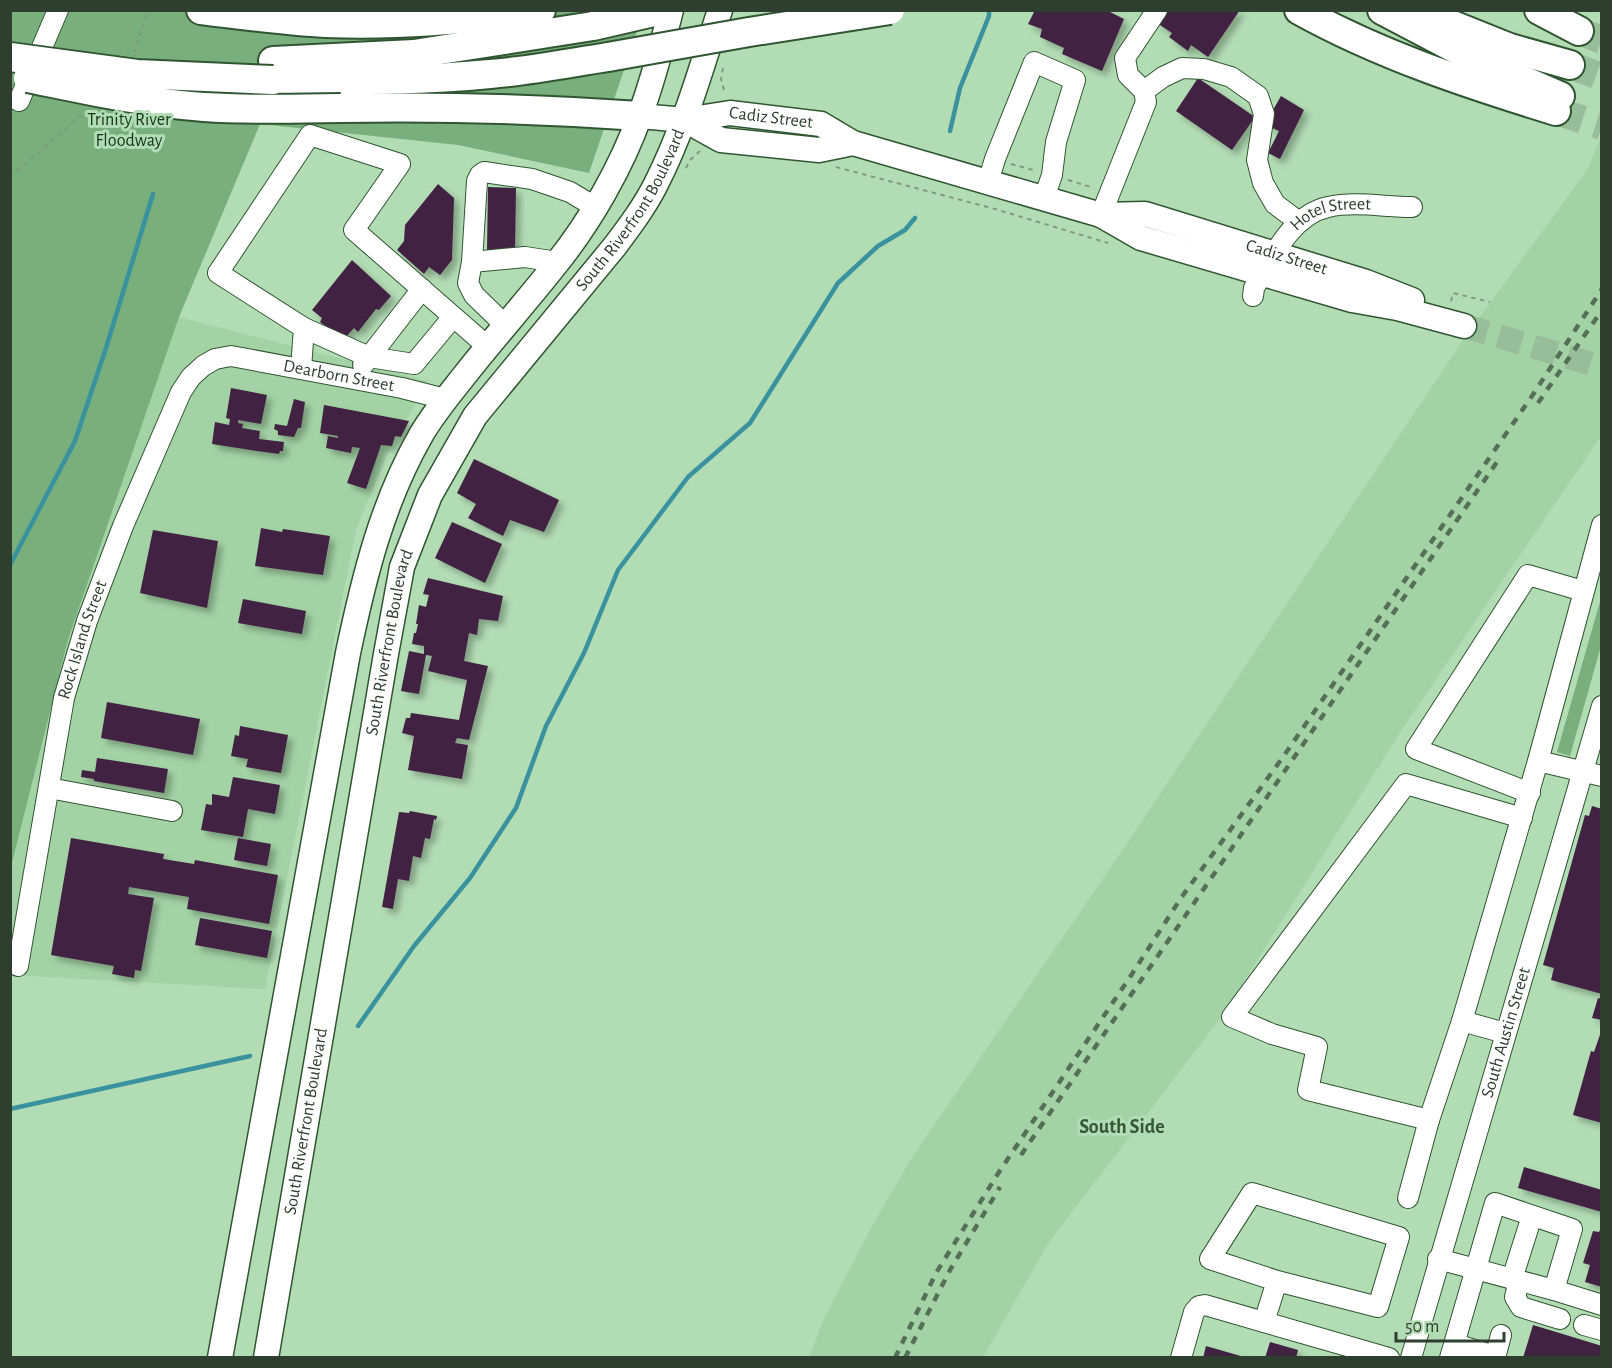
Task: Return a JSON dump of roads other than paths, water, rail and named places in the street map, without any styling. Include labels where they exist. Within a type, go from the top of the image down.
[{"type":"highway","points":[[201,10],[324,23],[400,24],[479,19],[542,10]]},
{"type":"highway","points":[[10,57],[137,74],[273,70],[414,54],[593,26],[662,10]]},
{"type":"highway","points":[[10,45],[376,80],[490,74],[546,68],[890,10]]},
{"type":"highway","points":[[1299,10],[1327,26],[1393,55],[1469,84],[1559,104],[1382,10]]},
{"type":"highway","points":[[1416,10],[1509,48],[1570,65],[1513,33],[1464,10]]},
{"type":"highway","points":[[1539,10],[1579,31]]},
{"type":"highway","points":[[15,88],[113,96],[204,107],[278,109],[486,107],[640,116]]},
{"type":"main road","name":"South Riverfront Boulevard","points":[[219,1358],[348,652],[362,585],[374,544],[406,464],[445,399],[557,262],[595,207],[612,177],[640,116],[671,10]]},
{"type":"main road","name":"South Riverfront Boulevard","points":[[266,1358],[402,567],[430,495],[475,416],[636,219],[656,185],[685,120],[720,10]]},
{"type":"main road","name":"Cadiz Street","points":[[640,116],[685,120],[730,113],[821,124],[853,143],[1101,215],[1146,214],[1269,264],[1366,282],[1467,321]]},
{"type":"main road","points":[[557,262],[583,285]]},
{"type":"main road","points":[[445,399],[475,416]]},
{"type":"main road","points":[[300,919],[340,925]]},
{"type":"street","points":[[15,88],[58,10]]},
{"type":"street","points":[[1101,215],[1146,102],[1144,91],[1128,75],[1125,58],[1157,10]]},
{"type":"street","points":[[988,182],[1034,62],[1075,80],[1056,142],[1052,176],[1044,198]]},
{"type":"street","points":[[1144,91],[1163,77],[1182,68],[1204,69],[1231,77],[1258,96],[1264,114],[1257,160],[1263,183],[1275,204],[1299,222]]},
{"type":"street","points":[[414,364],[369,357],[304,328],[218,273],[310,135],[400,164],[354,231],[487,346]]},
{"type":"street","points":[[505,325],[474,294],[468,283],[472,262],[477,181],[480,175],[484,172],[532,179],[570,192],[595,207]]},
{"type":"street","name":"Hotel Street","points":[[1253,296],[1254,288],[1299,222],[1318,210],[1335,206],[1412,207]]},
{"type":"street","points":[[472,262],[525,257],[557,262]]},
{"type":"street","points":[[358,379],[364,362],[422,289]]},
{"type":"street","points":[[402,388],[414,364],[453,317]]},
{"type":"street","points":[[301,368],[304,328]]},
{"type":"street","name":"Dearborn Street","points":[[231,356],[358,379],[445,399]]},
{"type":"street","name":"Rock Island Street","points":[[18,966],[62,708],[87,621],[142,480],[181,392],[203,366],[214,359],[231,356]]},
{"type":"street","points":[[1408,1198],[1429,1120],[1462,1021],[1530,793],[1583,591],[1597,557],[1602,525]]},
{"type":"street","points":[[1530,793],[1416,749],[1528,575],[1583,591]]},
{"type":"street","name":"South Austin Street","points":[[1411,1358],[1438,1259],[1602,706]]},
{"type":"street","points":[[1538,760],[1602,776]]},
{"type":"street","points":[[1429,1120],[1308,1090],[1317,1047],[1272,1034],[1232,1017],[1406,784],[1522,818]]},
{"type":"street","points":[[49,788],[172,811]]},
{"type":"street","points":[[1462,1021],[1505,1033]]},
{"type":"street","points":[[1252,1192],[1399,1237],[1378,1307],[1277,1281],[1210,1259],[1252,1192]]},
{"type":"street","points":[[1501,1335],[1495,1357],[1452,1351],[1495,1203],[1572,1229],[1554,1290]]},
{"type":"street","points":[[1532,1216],[1516,1280],[1515,1297],[1521,1307],[1560,1319]]},
{"type":"street","points":[[1438,1259],[1602,1305]]},
{"type":"street","points":[[1264,1322],[1277,1281]]},
{"type":"street","points":[[1181,1358],[1194,1312],[1199,1306],[1213,1307],[1389,1358]]},
{"type":"waterway","points":[[950,131],[960,88],[989,16],[989,10]]},
{"type":"waterway","points":[[10,565],[75,441],[153,194]]},
{"type":"waterway","points":[[358,1026],[414,946],[470,878],[516,808],[546,726],[584,653],[618,570],[688,477],[750,423],[838,283],[878,246],[905,230],[915,218]]},
{"type":"waterway","points":[[10,1109],[250,1056]]},
{"type":"tunnel","points":[[1579,31],[1602,40]]},
{"type":"tunnel","points":[[1570,65],[1602,77]]},
{"type":"tunnel","points":[[1556,111],[1602,126]]},
{"type":"tunnel","points":[[1464,326],[1602,367]]},
{"type":"railway","points":[[895,1358],[936,1273],[999,1172],[1181,898],[1283,757],[1532,396],[1602,289]]},
{"type":"railway","points":[[1538,403],[1602,310]]},
{"type":"railway","points":[[1021,1155],[1497,462]]},
{"type":"railway","points":[[905,1358],[950,1270],[1000,1187]]},
{"type":"district","name":"South Side","points":[[1122,1127]]},
{"type":"park label","name":"Trinity River Floodway","points":[[129,130]]}]
